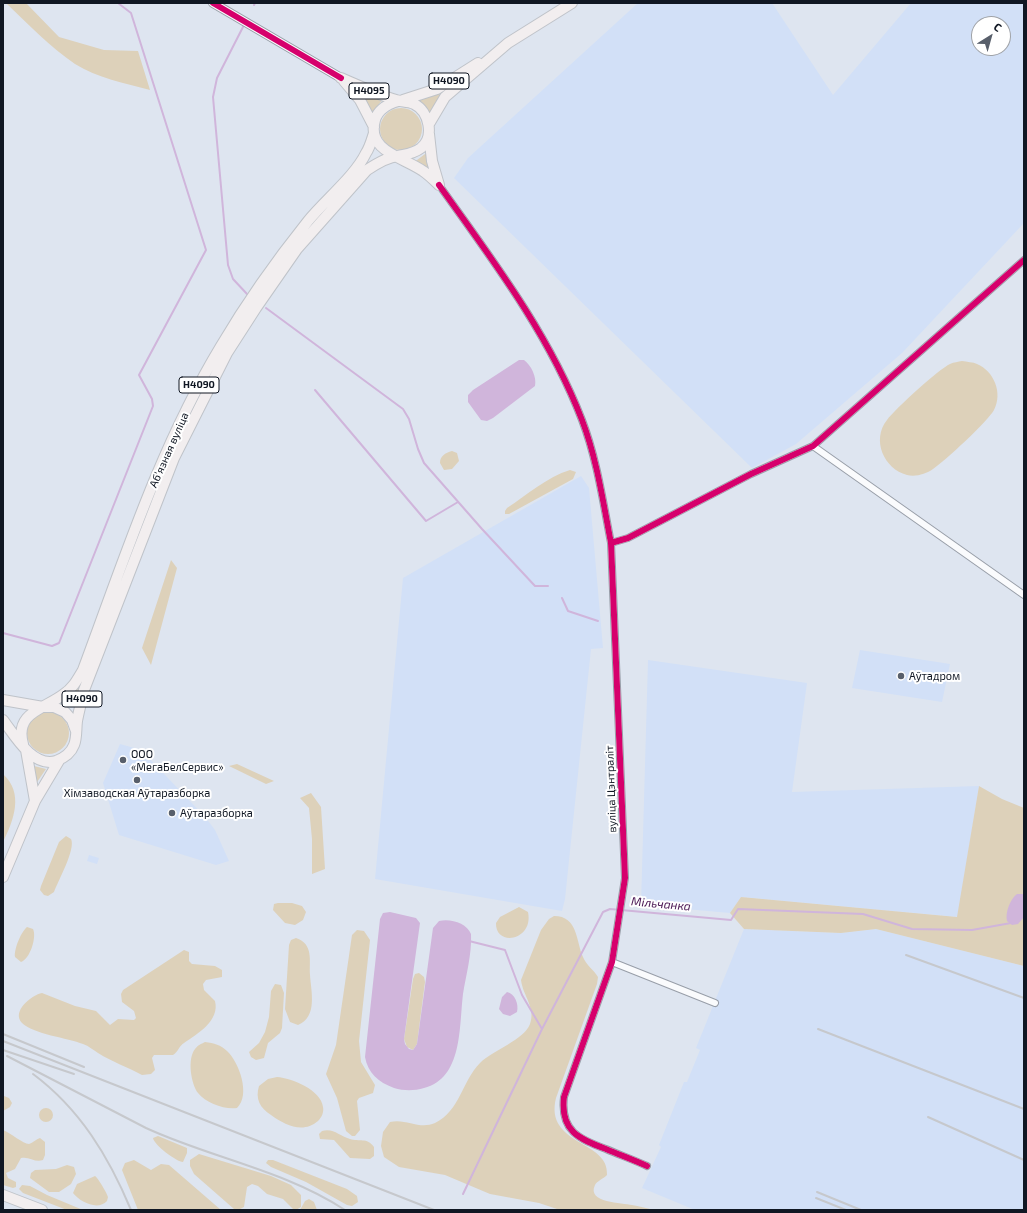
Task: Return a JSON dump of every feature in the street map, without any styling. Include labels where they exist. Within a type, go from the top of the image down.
[{"type":"main road","name":"Н4090","points":[[397,156],[411,154],[422,147],[445,97],[494,54],[508,43],[572,3]]},
{"type":"main road","name":"Н4090","points":[[374,130],[376,117],[381,109],[400,100],[437,89],[471,66],[494,54]]},
{"type":"main road","name":"Н4095","points":[[342,78],[367,90],[400,100]]},
{"type":"main road","name":"Н4095","points":[[342,78],[360,100],[374,130]]},
{"type":"main road","points":[[400,100],[414,104],[424,112],[429,129],[432,160],[439,185]]},
{"type":"main road","points":[[374,130],[382,148],[423,171],[439,185]]},
{"type":"main road","name":"Абʼязная вуліца","points":[[43,707],[74,686],[83,670],[126,551],[165,454],[198,388],[225,340],[276,262],[309,220],[358,166],[366,154],[374,130]]},
{"type":"main road","name":"Абʼязная вуліца","points":[[76,731],[84,690],[94,669],[174,458],[227,353],[285,266],[326,214],[367,170],[381,162],[397,156]]},
{"type":"main road","points":[[3,700],[43,707]]},
{"type":"main road","name":"Н4090","points":[[3,877],[35,801],[60,759],[69,753],[74,745],[76,731],[72,720],[64,712],[54,707],[43,707],[35,710],[24,722],[21,734],[35,801]]},
{"type":"main road","points":[[3,720],[25,748],[38,760],[53,762],[60,759]]},
{"type":"main road","points":[[3,1195],[42,1210]]},
{"type":"street","name":"Н4095","points":[[213,3],[342,78]]},
{"type":"street","name":"вуліца Цэнтраліт","points":[[439,185],[533,322],[555,360],[582,421],[592,454],[610,543],[624,878],[612,962],[564,1097],[562,1110],[565,1120],[571,1130],[581,1139],[648,1166]]},
{"type":"street","points":[[610,543],[628,538],[751,474],[813,446],[1024,260]]},
{"type":"street","points":[[813,446],[840,467],[1024,595]]},
{"type":"street","points":[[612,962],[715,1003]]},
{"type":"shaded area","points":[[6,3],[26,3],[59,37],[104,50],[138,51],[150,90],[102,77],[75,64],[48,43]]},
{"type":"shaded area","points":[[638,3],[772,3],[833,95],[911,3],[1024,3],[1024,223],[902,353],[796,444],[752,468],[454,178],[468,158]]},
{"type":"shaded area","points":[[458,78],[430,112],[417,100],[432,95]]},
{"type":"shaded area","points":[[352,88],[383,99],[371,114]]},
{"type":"shaded area","points":[[401,108],[416,114],[422,129],[416,144],[401,150],[386,144],[380,129],[386,114]]},
{"type":"shaded area","points":[[429,151],[433,174],[413,163]]},
{"type":"shaded area","points":[[519,360],[524,360],[527,362],[531,368],[535,379],[535,386],[493,418],[487,421],[481,420],[468,402],[468,395],[473,390]]},
{"type":"shaded area","points":[[954,362],[972,362],[983,367],[992,377],[998,397],[994,410],[966,441],[933,469],[924,474],[914,476],[899,472],[892,467],[882,453],[880,436],[882,428],[887,420],[927,381],[944,367]]},
{"type":"shaded area","points":[[452,451],[457,453],[459,461],[452,469],[444,470],[440,463],[441,458],[445,454]]},
{"type":"shaded area","points":[[570,470],[576,472],[573,479],[509,514],[505,514],[507,508],[537,487],[553,477]]},
{"type":"shaded area","points":[[581,476],[589,488],[603,648],[591,649],[565,899],[562,911],[375,879],[403,578]]},
{"type":"shaded area","points":[[171,560],[177,568],[151,665],[142,648]]},
{"type":"shaded area","name":"Аўтадром","points":[[860,650],[950,664],[942,702],[852,688]]},
{"type":"shaded area","points":[[648,660],[807,683],[792,792],[979,786],[958,917],[741,897],[730,913],[641,905]]},
{"type":"shaded area","points":[[76,688],[80,690],[76,706],[65,700]]},
{"type":"shaded area","points":[[44,712],[52,712],[60,715],[66,721],[69,733],[66,745],[60,751],[52,754],[44,754],[36,751],[30,745],[27,737],[27,729],[30,721],[36,715]]},
{"type":"shaded area","name":"Аўтаразборка","points":[[120,744],[138,749],[147,756],[206,818],[215,830],[229,861],[216,865],[119,835],[103,783]]},
{"type":"shaded area","points":[[237,764],[274,781],[266,784],[229,766]]},
{"type":"shaded area","points":[[34,766],[46,769],[35,785]]},
{"type":"shaded area","points":[[3,774],[9,781],[13,790],[15,807],[11,825],[3,842]]},
{"type":"shaded area","points":[[979,786],[1002,799],[1024,808],[1024,966],[876,929],[841,933],[744,929],[730,913],[741,897],[957,917]]},
{"type":"shaded area","points":[[311,793],[321,807],[325,869],[312,874],[312,839],[309,808],[300,798]]},
{"type":"shaded area","points":[[66,836],[71,839],[72,844],[69,857],[54,892],[48,896],[44,895],[40,890],[41,886],[59,842]]},
{"type":"shaded area","points":[[89,855],[99,858],[97,864],[87,861]]},
{"type":"shaded area","points":[[1017,894],[1024,894],[1024,917],[1018,924],[1012,925],[1007,921],[1007,910],[1014,896]]},
{"type":"shaded area","points":[[292,903],[302,906],[306,912],[303,920],[295,925],[285,923],[273,910],[274,904]]},
{"type":"shaded area","points":[[519,907],[528,912],[528,922],[525,929],[520,935],[514,937],[507,938],[501,935],[497,931],[496,923],[500,917]]},
{"type":"shaded area","points":[[390,912],[416,918],[420,923],[404,1039],[405,1044],[409,1049],[413,1050],[417,1044],[433,928],[439,921],[448,920],[462,924],[471,934],[471,949],[463,994],[457,1050],[446,1074],[437,1082],[416,1090],[398,1089],[383,1083],[371,1072],[366,1063],[365,1057],[380,919],[383,913]]},
{"type":"shaded area","points":[[554,916],[562,917],[568,920],[572,925],[575,930],[584,960],[598,977],[597,984],[556,1098],[555,1114],[559,1125],[568,1134],[599,1155],[605,1164],[607,1175],[597,1182],[594,1191],[600,1199],[654,1210],[560,1210],[539,1203],[490,1194],[445,1175],[399,1167],[384,1157],[381,1146],[383,1132],[390,1122],[402,1121],[418,1125],[429,1125],[443,1118],[450,1111],[474,1070],[480,1063],[515,1040],[527,1030],[530,1024],[531,1013],[521,980],[541,930],[549,919]]},
{"type":"shaded area","points":[[27,927],[33,929],[34,937],[30,952],[21,962],[15,957],[16,950],[20,937]]},
{"type":"shaded area","points":[[744,929],[841,933],[876,929],[1024,966],[1024,1210],[695,1210],[642,1188],[661,1147],[659,1145],[684,1082],[687,1082],[700,1050],[696,1048]]},
{"type":"shaded area","points":[[357,930],[364,931],[370,940],[359,1041],[361,1062],[375,1085],[373,1093],[359,1098],[357,1101],[360,1130],[355,1136],[352,1136],[346,1131],[337,1098],[326,1074],[336,1045],[352,935]]},
{"type":"shaded area","points":[[296,938],[306,944],[308,949],[312,996],[311,1010],[304,1021],[298,1025],[290,1022],[285,1009],[289,945],[291,940]]},
{"type":"shaded area","points":[[184,950],[189,952],[189,961],[192,964],[215,966],[222,970],[222,977],[206,980],[203,984],[204,990],[215,1001],[216,1008],[211,1021],[201,1031],[182,1044],[173,1055],[154,1055],[152,1058],[155,1070],[151,1074],[142,1075],[83,1044],[34,1030],[22,1023],[19,1018],[19,1014],[24,1004],[28,1000],[42,993],[75,1006],[96,1011],[110,1025],[118,1019],[134,1020],[136,1018],[134,1011],[122,1002],[121,994],[123,990]]},
{"type":"shaded area","points":[[419,973],[424,977],[425,982],[417,1044],[413,1050],[407,1047],[404,1039],[413,979],[415,974]]},
{"type":"shaded area","points":[[275,984],[281,985],[284,993],[282,1028],[280,1033],[268,1043],[264,1058],[256,1060],[251,1057],[249,1052],[259,1043],[265,1032],[269,1017],[271,991]]},
{"type":"shaded area","points":[[507,992],[514,997],[517,1006],[517,1012],[510,1016],[503,1014],[499,1009],[502,997]]},
{"type":"shaded area","points":[[205,1042],[222,1047],[236,1063],[242,1079],[243,1087],[241,1102],[237,1108],[221,1107],[211,1103],[201,1097],[193,1084],[191,1059],[196,1048]]},
{"type":"shaded area","points":[[277,1077],[298,1082],[312,1090],[317,1095],[321,1101],[323,1109],[321,1118],[318,1121],[306,1127],[294,1127],[271,1115],[261,1106],[258,1099],[259,1086],[268,1079]]},
{"type":"shaded area","points":[[4,1096],[9,1098],[12,1103],[10,1107],[3,1111]]},
{"type":"shaded area","points":[[46,1108],[51,1110],[53,1115],[51,1120],[46,1122],[41,1120],[39,1115],[41,1110]]},
{"type":"shaded area","points":[[3,1130],[26,1144],[40,1138],[45,1142],[45,1155],[43,1160],[37,1161],[21,1158],[15,1169],[6,1173],[8,1178],[16,1182],[16,1187],[13,1188],[3,1185]]},
{"type":"shaded area","points":[[322,1131],[333,1131],[346,1138],[369,1142],[374,1147],[374,1156],[370,1159],[350,1158],[334,1140],[320,1139],[319,1134]]},
{"type":"shaded area","points":[[158,1136],[187,1148],[187,1153],[183,1162],[171,1156],[157,1145],[153,1138]]},
{"type":"shaded area","points":[[199,1154],[271,1176],[291,1185],[301,1195],[301,1207],[296,1210],[293,1209],[283,1199],[267,1194],[258,1186],[252,1184],[247,1187],[244,1207],[238,1210],[234,1209],[194,1174],[190,1166],[190,1160]]},
{"type":"shaded area","points":[[134,1160],[151,1170],[161,1164],[169,1165],[221,1210],[138,1210],[122,1170],[125,1163]]},
{"type":"shaded area","points":[[268,1160],[273,1160],[347,1189],[357,1196],[358,1202],[352,1206],[347,1205],[306,1182],[271,1167],[266,1163]]},
{"type":"shaded area","points":[[67,1165],[74,1167],[76,1174],[71,1184],[59,1192],[49,1192],[30,1178],[31,1173],[35,1170],[56,1169]]},
{"type":"shaded area","points":[[95,1176],[108,1197],[107,1201],[99,1205],[84,1202],[73,1193],[77,1184]]},
{"type":"shaded area","points":[[22,1185],[30,1186],[83,1210],[67,1210],[23,1193],[19,1189]]},
{"type":"shaded area","points":[[309,1199],[314,1202],[317,1210],[300,1210],[305,1201]]},
{"type":"waterway","points":[[3,633],[52,646],[59,643],[153,406],[152,399],[139,375],[206,250],[131,13],[118,3]]},
{"type":"waterway","points":[[244,25],[217,78],[213,97],[228,265],[233,279],[247,294]]},
{"type":"waterway","points":[[266,308],[403,409],[409,419],[424,463],[535,586],[548,586]]},
{"type":"waterway","points":[[315,390],[426,521],[458,502]]},
{"type":"waterway","points":[[562,598],[568,611],[598,621]]},
{"type":"waterway","name":"Мільчанка","points":[[463,1194],[542,1029],[603,912],[610,909],[731,920],[738,909],[863,914],[912,929],[972,930],[1011,923]]},
{"type":"waterway","points":[[469,941],[505,950],[522,995],[542,1029]]},
{"type":"railway","points":[[906,955],[1024,998]]},
{"type":"railway","points":[[818,1029],[1024,1109]]},
{"type":"railway","points":[[3,1034],[84,1067]]},
{"type":"railway","points":[[3,1041],[434,1210]]},
{"type":"railway","points":[[3,1050],[74,1074]]},
{"type":"railway","points":[[7,1056],[146,1128],[196,1148],[272,1174],[322,1196],[345,1210]]},
{"type":"railway","points":[[33,1074],[50,1088],[79,1118],[103,1153],[131,1210]]},
{"type":"railway","points":[[928,1117],[1024,1160]]},
{"type":"railway","points":[[817,1192],[861,1210]]},
{"type":"railway","points":[[816,1198],[846,1210]]},
{"type":"cycle path","points":[[213,3],[341,78]]},
{"type":"cycle path","points":[[439,185],[499,269],[536,327],[553,357],[569,388],[582,420],[592,450],[599,481],[611,543],[625,878],[612,962],[564,1097],[564,1109],[568,1126],[580,1137],[647,1166]]},
{"type":"cycle path","points":[[611,543],[628,538],[751,474],[813,446],[1024,260]]},
{"type":"place","name":"Аўтадром","points":[[901,676]]},
{"type":"place","name":"ООО «МегаБелСервис»","points":[[123,760]]},
{"type":"place","name":"Хімзаводская Аўтаразборка","points":[[137,780]]},
{"type":"place","name":"Аўтаразборка","points":[[172,813]]}]
